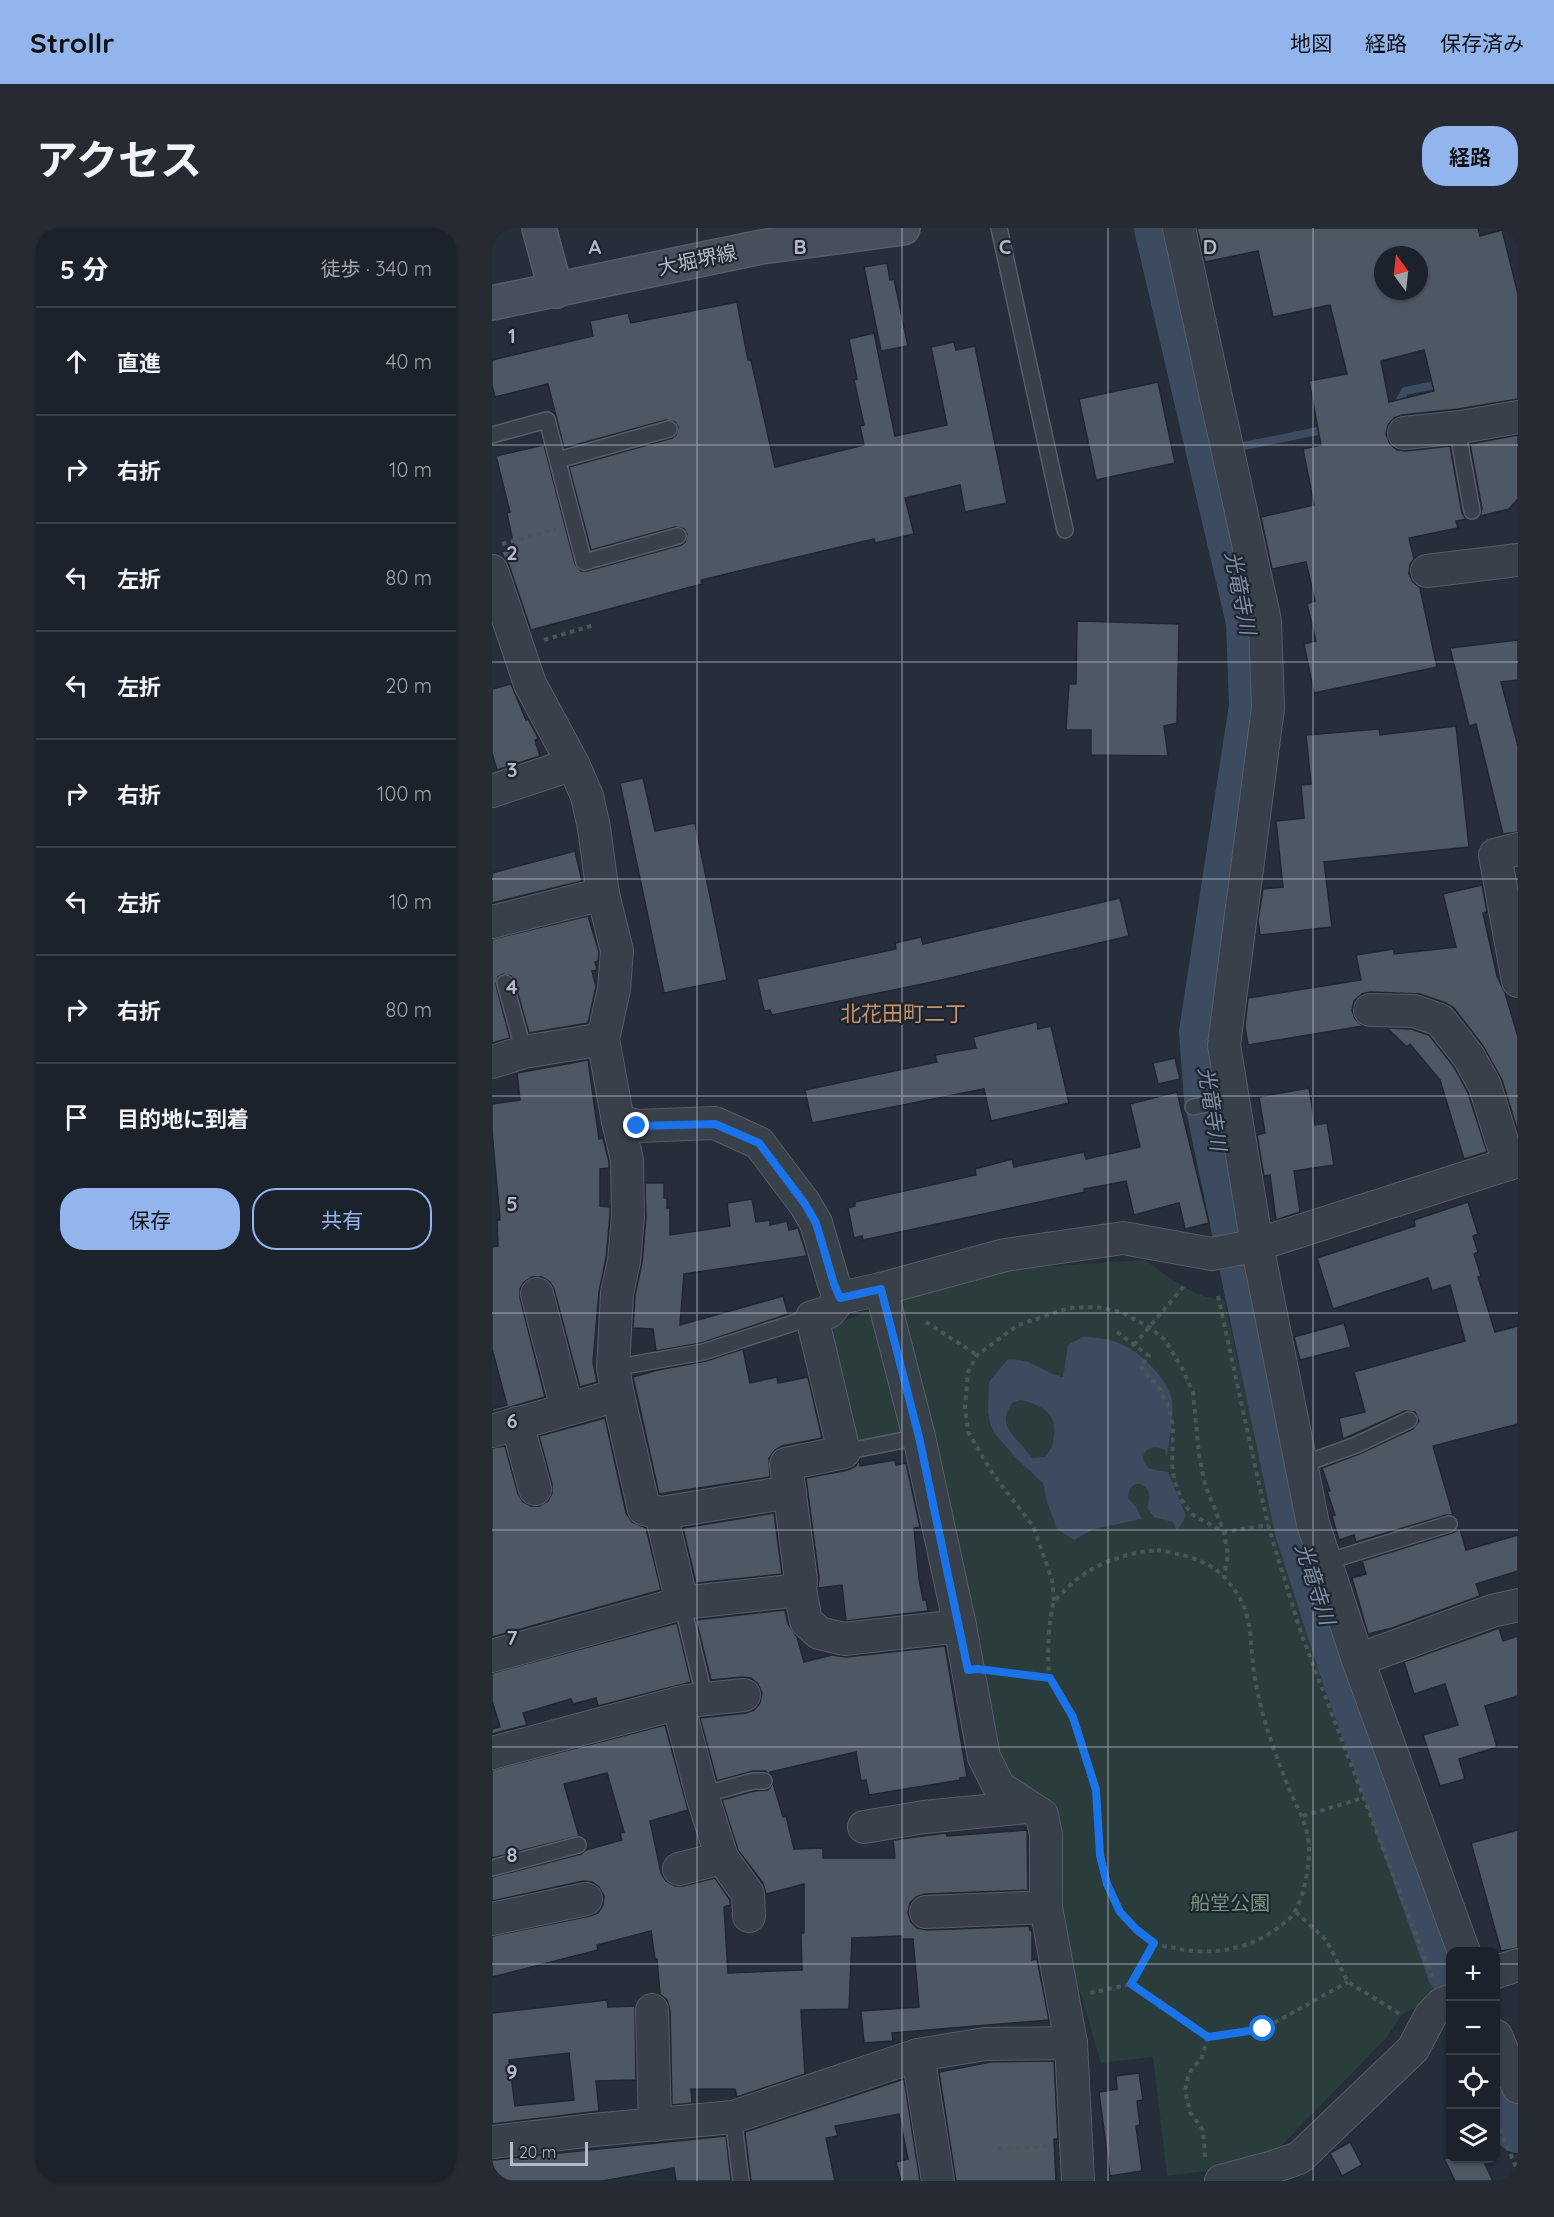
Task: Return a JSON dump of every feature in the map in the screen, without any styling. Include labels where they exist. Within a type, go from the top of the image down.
[{"type":"main road","points":[[539,228],[556,291]]},
{"type":"main road","name":"大堀堺線","points":[[492,303],[761,247],[903,228]]},
{"type":"street","points":[[1179,228],[1264,621],[1268,708],[1224,1045],[1255,1246],[1313,1524],[1358,1660],[1462,1947]]},
{"type":"street","points":[[1404,433],[1457,428],[1518,417]]},
{"type":"street","points":[[1427,571],[1518,560]]},
{"type":"street","points":[[492,571],[530,684],[573,764],[586,796],[594,828],[603,894],[617,951],[614,989],[603,1039],[627,1161],[628,1216],[624,1261],[617,1293],[615,1382],[644,1509],[661,1512],[790,1492]]},
{"type":"street","points":[[492,791],[573,764]]},
{"type":"street","points":[[1516,961],[1495,855],[1518,849]]},
{"type":"street","points":[[492,922],[603,894]]},
{"type":"street","points":[[960,1626],[844,1640],[819,1633],[806,1621],[800,1590],[801,1580],[786,1464],[844,1452],[812,1317],[829,1311],[840,1298],[1005,1255],[1123,1238],[1212,1254],[1255,1246],[1514,1162],[1485,1086],[1469,1057],[1440,1020],[1414,1011],[1370,1010]]},
{"type":"street","points":[[492,1062],[524,1052],[603,1039]]},
{"type":"street","points":[[618,1121],[637,1126],[715,1124],[759,1143],[805,1204],[816,1223],[840,1298]]},
{"type":"street","points":[[881,1289],[919,1437],[960,1626],[984,1757],[999,1787],[1042,1815],[1046,1835],[1046,1907],[1071,2043],[1078,2144],[1078,2181]]},
{"type":"street","points":[[537,1294],[567,1409]]},
{"type":"street","points":[[535,1489],[505,1427],[567,1409],[615,1382]]},
{"type":"street","points":[[661,1512],[681,1603]]},
{"type":"street","points":[[492,1656],[681,1603],[800,1590]]},
{"type":"street","points":[[1358,1660],[1492,1611],[1518,1605]]},
{"type":"street","points":[[492,1753],[691,1701],[744,1695]]},
{"type":"street","points":[[691,1701],[702,1795],[722,1858],[748,1894],[749,1916]]},
{"type":"street","points":[[864,1827],[924,1817],[1027,1807]]},
{"type":"street","points":[[679,1869],[722,1858]]},
{"type":"street","points":[[492,1919],[586,1899]]},
{"type":"street","points":[[926,1912],[1046,1907]]},
{"type":"street","points":[[1500,1971],[1518,1965]]},
{"type":"street","points":[[1227,2175],[1270,2168],[1299,2158],[1413,2049],[1431,2015],[1446,2003]]},
{"type":"street","points":[[652,2010],[655,2125]]},
{"type":"street","points":[[492,2142],[733,2117],[918,2055],[985,2044],[1071,2043]]},
{"type":"street","points":[[1500,2045],[1518,2087]]},
{"type":"street","points":[[918,2055],[938,2181]]},
{"type":"lane","points":[[999,228],[1065,530]]},
{"type":"lane","points":[[492,435],[547,420],[584,562],[678,536]]},
{"type":"lane","points":[[1457,428],[1472,511]]},
{"type":"lane","points":[[558,460],[669,429]]},
{"type":"lane","points":[[505,983],[524,1052]]},
{"type":"lane","points":[[1193,1107],[1233,1098]]},
{"type":"lane","points":[[615,1382],[812,1317]]},
{"type":"lane","points":[[1301,1465],[1356,1445],[1409,1420]]},
{"type":"lane","points":[[844,1452],[919,1437]]},
{"type":"lane","points":[[1326,1562],[1449,1524]]},
{"type":"lane","points":[[681,1603],[691,1701]]},
{"type":"lane","points":[[702,1795],[753,1781],[764,1781]]},
{"type":"lane","points":[[492,1868],[578,1845]]},
{"type":"lane","points":[[733,2117],[741,2181]]},
{"type":"path","points":[[492,547],[574,524]]},
{"type":"path","points":[[517,647],[594,625]]},
{"type":"path","points":[[1134,1344],[1184,1286]]},
{"type":"path","points":[[1218,1296],[1268,1525],[1301,1633],[1363,1798],[1446,2003]]},
{"type":"path","points":[[1054,1602],[1071,1584],[1094,1567],[1134,1553],[1157,1550],[1187,1555],[1224,1576],[1241,1601],[1250,1624],[1254,1672],[1266,1726],[1290,1790],[1303,1816],[1309,1845],[1308,1866],[1296,1912],[1282,1925],[1235,1949],[1202,1953],[1154,1943],[1137,1930],[1120,1912],[1107,1884],[1100,1855],[1096,1790],[1073,1717],[1050,1678],[1047,1660],[1054,1602],[1052,1580],[1033,1526],[993,1474],[968,1432],[965,1407],[968,1372],[977,1355],[1018,1324],[1069,1308],[1096,1307],[1121,1312],[1149,1327],[1164,1339],[1181,1366],[1193,1392],[1199,1455],[1205,1485],[1224,1532],[1228,1555],[1224,1576]]},
{"type":"path","points":[[926,1322],[977,1355]]},
{"type":"path","points":[[1117,1332],[1149,1356],[1140,1366],[1160,1389],[1168,1405],[1173,1426],[1174,1479],[1182,1501],[1193,1515],[1224,1532],[1268,1525]]},
{"type":"path","points":[[968,1670],[978,1669],[1050,1678]]},
{"type":"path","points":[[1303,1816],[1363,1798]]},
{"type":"path","points":[[1296,1912],[1326,1940],[1348,1982],[1423,2028]]},
{"type":"path","points":[[1063,2000],[1131,1984],[1154,1943]]},
{"type":"path","points":[[1131,1984],[1208,2037],[1263,2029],[1348,1982]]},
{"type":"path","points":[[1208,2037],[1201,2060],[1193,2067],[1188,2077],[1185,2091],[1190,2112],[1203,2130],[1227,2175]]},
{"type":"path","points":[[1500,2130],[1518,2171]]},
{"type":"path","points":[[998,2149],[1078,2144]]},
{"type":"green space","name":"船堂公園","points":[[1145,1260],[1172,1280],[1192,1291],[1203,1296],[1224,1299],[1276,1524],[1310,1638],[1444,1990],[1402,2015],[1387,2037],[1281,2146],[1252,2159],[1207,2171],[1167,2176],[1153,2057],[1101,2063],[1081,1995],[1067,1961],[1058,1907],[1056,1822],[1009,1782],[997,1761],[899,1294],[1020,1268]]},
{"type":"green space","points":[[875,1308],[911,1434],[853,1444],[833,1358],[833,1326]]},
{"type":"water","points":[[1082,1337],[1119,1343],[1146,1361],[1160,1376],[1170,1392],[1172,1420],[1167,1456],[1165,1450],[1154,1447],[1146,1452],[1143,1459],[1149,1468],[1168,1472],[1186,1516],[1177,1531],[1173,1522],[1154,1517],[1147,1508],[1148,1492],[1141,1484],[1137,1484],[1132,1486],[1128,1498],[1142,1519],[1094,1529],[1074,1540],[1057,1529],[1043,1483],[995,1434],[988,1412],[989,1382],[1007,1360],[1023,1361],[1063,1377],[1068,1345]],"holes":[[[1021,1400],[1041,1407],[1053,1421],[1053,1442],[1045,1457],[1032,1458],[1006,1423],[1007,1413],[1012,1403]]]},
{"type":"building","points":[[1197,228],[1478,228],[1480,236],[1502,230],[1518,294],[1518,399],[1402,415],[1394,418],[1388,425],[1386,434],[1390,444],[1397,450],[1450,446],[1462,513],[1466,519],[1456,521],[1458,528],[1409,538],[1414,559],[1410,564],[1409,574],[1420,588],[1437,667],[1314,693],[1304,644],[1316,641],[1307,604],[1315,601],[1306,562],[1272,569],[1261,517],[1314,505],[1303,449],[1321,445],[1309,381],[1347,374],[1330,305],[1273,317],[1258,251],[1205,262]],"holes":[[[1424,350],[1434,391],[1389,402],[1381,361]]]},
{"type":"building","points":[[887,263],[890,280],[894,279],[908,346],[881,351],[864,267]]},
{"type":"building","points":[[737,302],[748,360],[751,360],[775,467],[864,445],[860,426],[864,425],[854,380],[857,379],[849,339],[874,333],[895,436],[947,425],[931,347],[954,342],[956,350],[975,346],[1007,503],[965,512],[960,485],[905,498],[914,534],[875,543],[874,539],[701,580],[702,584],[531,630],[509,565],[501,552],[514,548],[507,513],[510,512],[496,456],[544,445],[575,564],[581,571],[587,571],[681,545],[685,542],[687,534],[684,529],[675,527],[591,550],[569,467],[672,438],[676,435],[678,427],[675,422],[666,420],[564,448],[548,384],[495,397],[492,386],[492,360],[593,336],[590,321],[628,313],[631,323]]},
{"type":"building","points":[[1158,382],[1175,463],[1096,480],[1079,399]]},
{"type":"building","points":[[1518,435],[1518,499],[1509,509],[1480,516],[1482,509],[1470,444]]},
{"type":"building","points":[[1077,621],[1179,624],[1177,723],[1164,726],[1168,756],[1091,755],[1091,730],[1066,730],[1069,684],[1076,684]]},
{"type":"building","points":[[1518,640],[1518,680],[1501,682],[1518,746],[1518,832],[1503,834],[1476,724],[1469,726],[1450,648]]},
{"type":"building","points":[[511,684],[526,720],[528,719],[537,736],[538,739],[535,740],[540,756],[497,770],[492,753],[492,689]]},
{"type":"building","points":[[1456,726],[1469,847],[1324,862],[1332,927],[1260,935],[1258,921],[1263,889],[1283,887],[1276,821],[1304,818],[1301,785],[1311,784],[1306,735],[1379,729],[1380,735]]},
{"type":"building","points":[[643,778],[655,831],[695,823],[727,980],[664,993],[620,783]]},
{"type":"building","points":[[575,851],[582,881],[492,903],[492,873]]},
{"type":"building","points":[[1482,885],[1487,912],[1483,913],[1497,976],[1505,993],[1518,1037],[1518,1132],[1502,1080],[1483,1046],[1454,1008],[1420,994],[1370,992],[1362,994],[1354,1001],[1352,1010],[1355,1019],[1363,1026],[1248,1045],[1245,1026],[1248,998],[1361,980],[1356,955],[1394,949],[1394,954],[1456,947],[1443,894]]},
{"type":"building","points":[[1120,898],[1129,936],[937,981],[772,1015],[770,1010],[764,1011],[757,979],[896,949],[895,943],[921,937],[923,944]]},
{"type":"building","points":[[588,916],[599,952],[598,961],[595,962],[597,970],[592,971],[596,986],[588,1023],[529,1033],[514,980],[511,976],[503,974],[498,977],[496,985],[510,1038],[492,1043],[492,939]]},
{"type":"building","points":[[1037,1022],[1038,1029],[1051,1026],[1069,1103],[991,1121],[984,1089],[812,1123],[805,1090],[937,1062],[935,1055],[976,1048],[973,1037]]},
{"type":"building","points":[[1387,1028],[1411,1029],[1429,1035],[1454,1067],[1468,1093],[1487,1152],[1464,1159],[1440,1080],[1410,1044],[1407,1047]]},
{"type":"building","points":[[1175,1058],[1180,1079],[1158,1084],[1153,1063]]},
{"type":"building","points":[[588,1060],[599,1139],[603,1138],[609,1162],[609,1168],[600,1169],[600,1206],[610,1207],[610,1215],[606,1258],[599,1292],[593,1362],[597,1382],[580,1387],[554,1289],[550,1282],[542,1277],[532,1277],[524,1282],[520,1289],[520,1298],[545,1397],[492,1412],[492,1409],[507,1405],[492,1349],[492,1247],[498,1246],[497,1220],[500,1220],[492,1131],[492,1104],[520,1100],[517,1073]]},
{"type":"building","points":[[1309,1088],[1315,1125],[1327,1123],[1334,1165],[1294,1171],[1300,1212],[1276,1220],[1270,1175],[1264,1176],[1257,1135],[1265,1133],[1259,1097]]},
{"type":"building","points":[[1177,1092],[1209,1223],[1185,1229],[1179,1203],[1134,1215],[1126,1181],[863,1240],[862,1236],[854,1238],[848,1208],[855,1206],[855,1202],[976,1175],[975,1169],[1012,1159],[1014,1167],[1084,1152],[1086,1159],[1140,1147],[1130,1104]]},
{"type":"building","points":[[645,1183],[664,1183],[664,1198],[667,1198],[667,1208],[670,1208],[670,1235],[730,1226],[727,1203],[752,1199],[756,1222],[770,1220],[770,1225],[787,1221],[789,1230],[798,1228],[807,1256],[684,1274],[680,1325],[783,1296],[788,1314],[701,1343],[656,1351],[653,1329],[633,1328],[635,1295],[642,1263],[646,1218]]},
{"type":"building","points":[[1468,1202],[1478,1234],[1473,1236],[1478,1252],[1474,1254],[1481,1276],[1478,1277],[1495,1332],[1518,1326],[1518,1424],[1433,1446],[1453,1515],[1446,1515],[1356,1542],[1354,1535],[1339,1540],[1332,1516],[1335,1515],[1327,1491],[1330,1491],[1322,1468],[1413,1429],[1419,1421],[1415,1412],[1405,1411],[1343,1439],[1339,1418],[1365,1412],[1354,1372],[1465,1341],[1450,1285],[1432,1291],[1428,1278],[1333,1309],[1317,1258],[1415,1226],[1414,1220]]},
{"type":"building","points":[[1344,1323],[1351,1347],[1300,1360],[1294,1337]]},
{"type":"building","points":[[743,1349],[750,1383],[777,1377],[778,1383],[808,1377],[822,1438],[782,1446],[775,1450],[769,1458],[770,1477],[659,1494],[633,1377],[706,1361]]},
{"type":"building","points":[[605,1418],[626,1513],[632,1522],[646,1528],[661,1590],[492,1637],[492,1448],[505,1446],[518,1494],[523,1502],[531,1506],[539,1506],[548,1501],[552,1493],[552,1484],[539,1436]]},
{"type":"building","points":[[859,1460],[860,1466],[895,1460],[896,1465],[906,1463],[920,1527],[914,1528],[919,1579],[923,1600],[926,1600],[928,1611],[846,1621],[842,1585],[818,1588],[819,1578],[806,1478],[848,1470],[856,1466]]},
{"type":"building","points":[[774,1513],[782,1574],[696,1583],[683,1528]]},
{"type":"building","points":[[1460,1529],[1466,1550],[1518,1535],[1518,1571],[1476,1584],[1480,1596],[1392,1628],[1368,1634],[1352,1578],[1366,1574],[1362,1561]]},
{"type":"building","points":[[785,1610],[788,1624],[797,1637],[804,1662],[832,1655],[846,1657],[945,1646],[967,1777],[869,1795],[866,1780],[861,1781],[856,1752],[770,1772],[771,1775],[765,1771],[753,1771],[717,1781],[700,1718],[754,1710],[760,1703],[762,1693],[758,1684],[751,1678],[711,1680],[696,1620]]},
{"type":"building","points":[[677,1623],[691,1682],[598,1706],[596,1698],[573,1704],[571,1699],[523,1713],[527,1725],[492,1734],[492,1729],[500,1727],[492,1701],[492,1673]]},
{"type":"building","points":[[1499,1628],[1503,1641],[1518,1636],[1518,1696],[1485,1706],[1497,1747],[1459,1759],[1465,1779],[1440,1786],[1423,1735],[1458,1725],[1445,1684],[1414,1694],[1404,1662]]},
{"type":"building","points":[[665,1725],[688,1810],[650,1821],[661,1873],[666,1881],[675,1886],[715,1878],[730,1900],[730,1905],[724,1907],[728,1973],[802,1970],[801,1933],[804,1933],[804,1884],[766,1894],[763,1883],[738,1850],[722,1800],[754,1791],[768,1790],[773,1783],[783,1817],[786,1816],[794,1849],[823,1848],[823,1858],[895,1858],[893,1840],[946,1833],[947,1836],[1027,1830],[1028,1890],[925,1894],[916,1897],[910,1903],[908,1913],[911,1922],[917,1928],[927,1930],[1029,1926],[1032,1932],[1032,1960],[1037,1959],[1049,2020],[892,2033],[893,2041],[864,2043],[861,2011],[919,2007],[913,1939],[902,1939],[902,1936],[852,1938],[849,2009],[801,2010],[805,2074],[737,2097],[735,2089],[691,2089],[692,2103],[672,2105],[670,2010],[667,2000],[660,1994],[657,1959],[655,1959],[651,1931],[597,1945],[598,1950],[492,1977],[492,1936],[590,1916],[598,1913],[603,1905],[604,1896],[599,1887],[592,1882],[583,1881],[492,1901],[492,1877],[581,1854],[586,1850],[622,1840],[620,1833],[624,1832],[607,1773],[564,1784],[579,1836],[492,1858],[492,1770]]},
{"type":"building","points":[[1518,1830],[1518,1948],[1501,1951],[1471,1843]]},
{"type":"building","points":[[607,2000],[608,2007],[635,2006],[636,2080],[596,2081],[599,2111],[492,2124],[492,2013]],"holes":[[[569,2053],[574,2100],[515,2106],[509,2060]]]},
{"type":"building","points":[[1054,2061],[1058,2139],[1054,2139],[1056,2181],[956,2181],[939,2072],[991,2062]]},
{"type":"building","points":[[1139,2073],[1143,2100],[1137,2101],[1140,2125],[1136,2126],[1142,2171],[1110,2176],[1099,2092],[1117,2089],[1116,2076]]},
{"type":"building","points":[[904,2079],[920,2181],[901,2181],[896,2162],[908,2159],[899,2114],[835,2126],[838,2136],[826,2138],[835,2181],[751,2181],[745,2132]]},
{"type":"building","points":[[726,2136],[731,2181],[676,2181],[674,2168],[603,2181],[492,2181],[492,2160]]},
{"type":"building","points":[[1350,2142],[1362,2165],[1342,2176],[1330,2153]]},
{"type":"building","points":[[1446,2163],[1484,2163],[1493,2181],[1455,2181]]},
{"type":"waterway","name":"光竜寺川","points":[[1157,228],[1249,622],[1252,706],[1202,1032],[1207,1099],[1298,1531],[1341,1665],[1446,1961]]},
{"type":"waterway","points":[[1396,407],[1405,391],[1440,384]]},
{"type":"waterway","points":[[1244,446],[1328,429]]},
{"type":"waterway","name":"光竜寺川","points":[[1500,2087],[1518,2130]]},
{"type":"district","name":"北花田町二丁","points":[[903,1014]]},
{"type":"route","points":[[637,1126],[715,1124],[759,1143],[805,1204],[816,1223],[840,1298],[881,1289],[919,1437],[968,1670],[978,1669],[1050,1678],[1073,1717],[1096,1790],[1100,1855],[1107,1884],[1120,1912],[1137,1930],[1154,1943],[1131,1984],[1208,2037],[1263,2029]]}]
